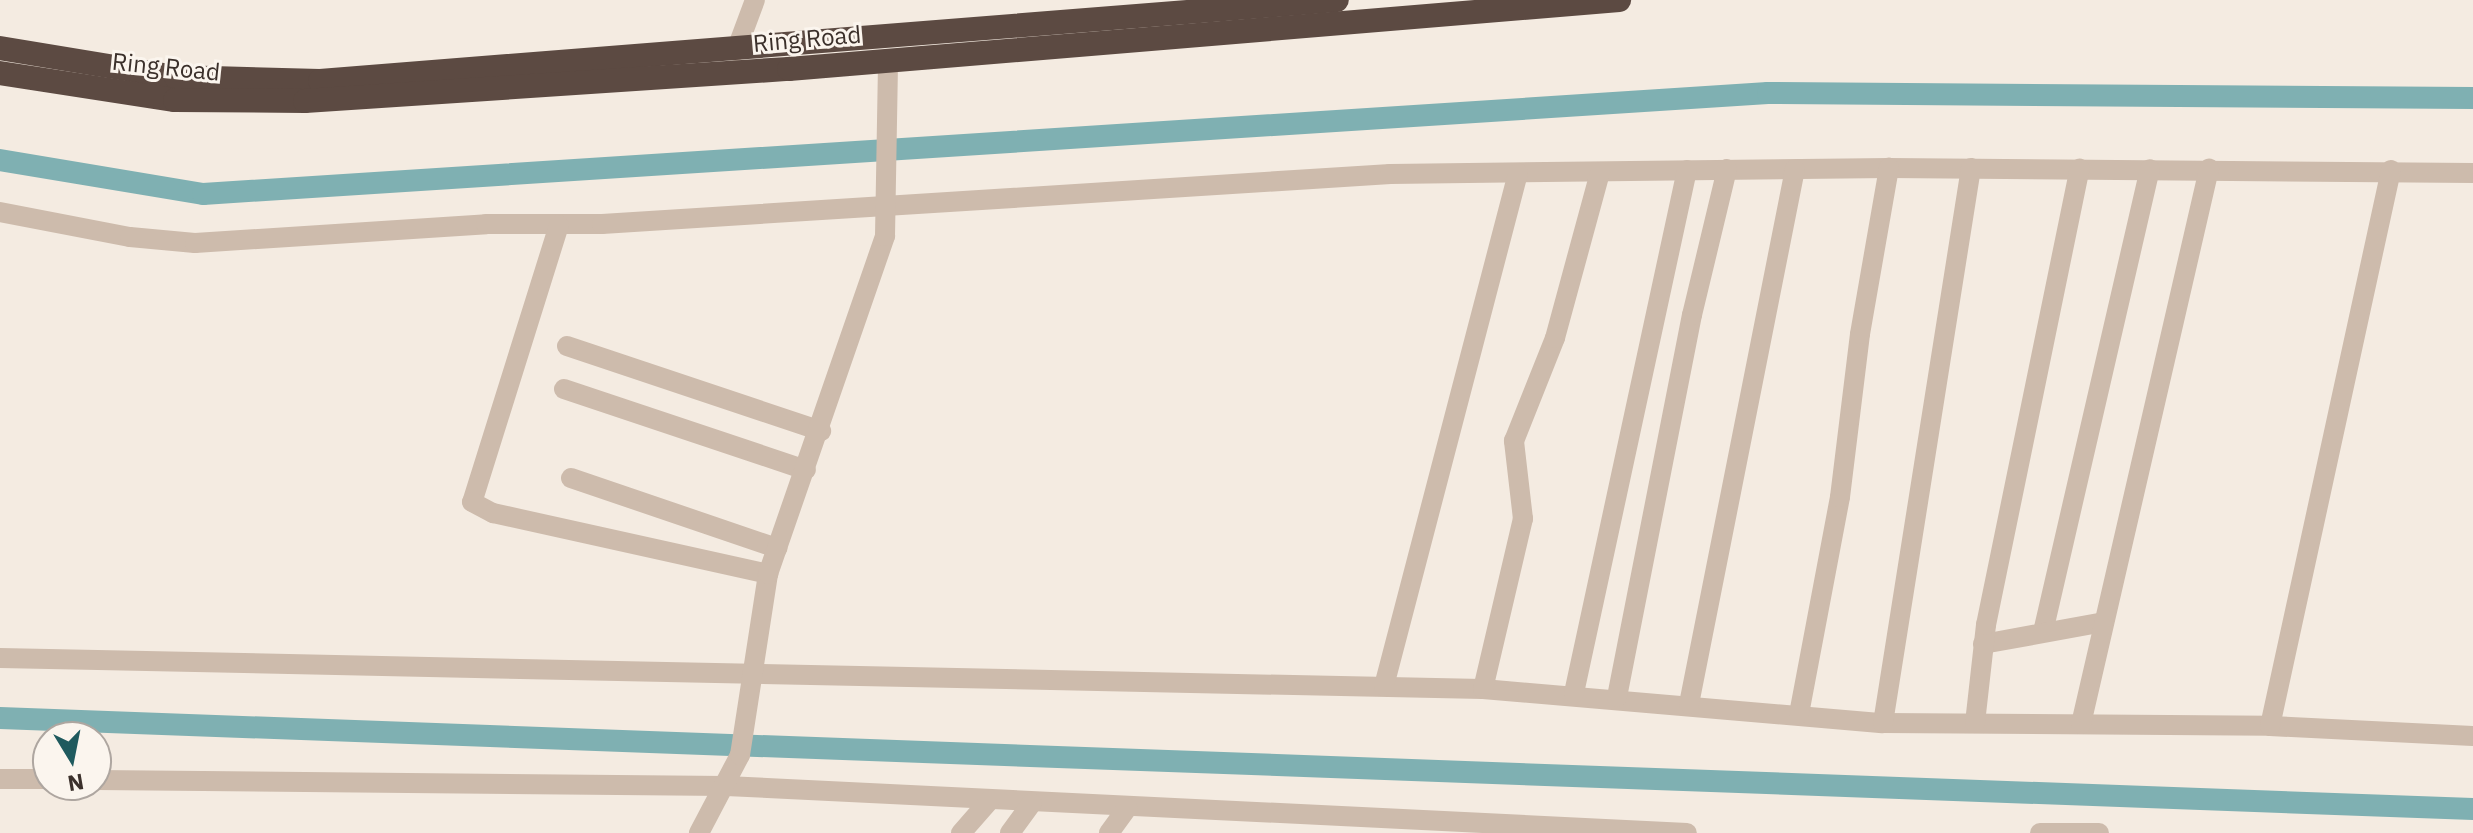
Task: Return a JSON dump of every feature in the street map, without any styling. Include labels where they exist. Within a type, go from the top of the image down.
[{"type":"highway","name":"Ring Road","points":[[0,48],[176,77],[247,81],[736,51],[1337,0]]},
{"type":"highway","name":"Ring Road","points":[[0,73],[175,100],[238,103],[888,61],[1619,0]]},
{"type":"street","points":[[736,51],[755,0]]},
{"type":"street","points":[[699,833],[740,755],[768,574],[821,431],[885,236],[889,202],[888,61]]},
{"type":"street","points":[[1799,714],[1840,497],[1860,334],[1889,168]]},
{"type":"street","points":[[0,212],[169,242],[486,224],[559,225],[889,202],[1390,174],[1889,168],[2473,173]]},
{"type":"street","points":[[1883,723],[1971,168]]},
{"type":"street","points":[[1617,697],[1688,330],[1727,169]]},
{"type":"street","points":[[1689,704],[1795,169]]},
{"type":"street","points":[[1975,723],[1983,644],[2080,169]]},
{"type":"street","points":[[2043,632],[2150,169]]},
{"type":"street","points":[[2081,724],[2209,169]]},
{"type":"street","points":[[1574,693],[1687,170]]},
{"type":"street","points":[[2270,726],[2391,170]]},
{"type":"street","points":[[1483,689],[1523,519],[1514,441],[1555,338],[1600,172]]},
{"type":"street","points":[[1384,686],[1518,173]]},
{"type":"street","points":[[559,225],[472,502],[493,513],[768,574]]},
{"type":"street","points":[[567,346],[821,431]]},
{"type":"street","points":[[564,389],[806,470]]},
{"type":"street","points":[[571,478],[777,548]]},
{"type":"street","points":[[1983,644],[2104,622]]},
{"type":"street","points":[[0,658],[753,670],[1483,689],[1574,693],[1883,723],[2270,726],[2473,736]]},
{"type":"street","points":[[0,779],[32,779]]},
{"type":"street","points":[[112,780],[726,786],[1687,833]]},
{"type":"street","points":[[961,833],[990,800]]},
{"type":"street","points":[[1010,833],[1032,803]]},
{"type":"street","points":[[1109,833],[1127,808]]},
{"type":"street","points":[[2040,833],[2099,833]]},
{"type":"waterway","points":[[0,160],[203,194],[1768,93],[2473,98]]},
{"type":"waterway","points":[[0,718],[2473,809]]}]
